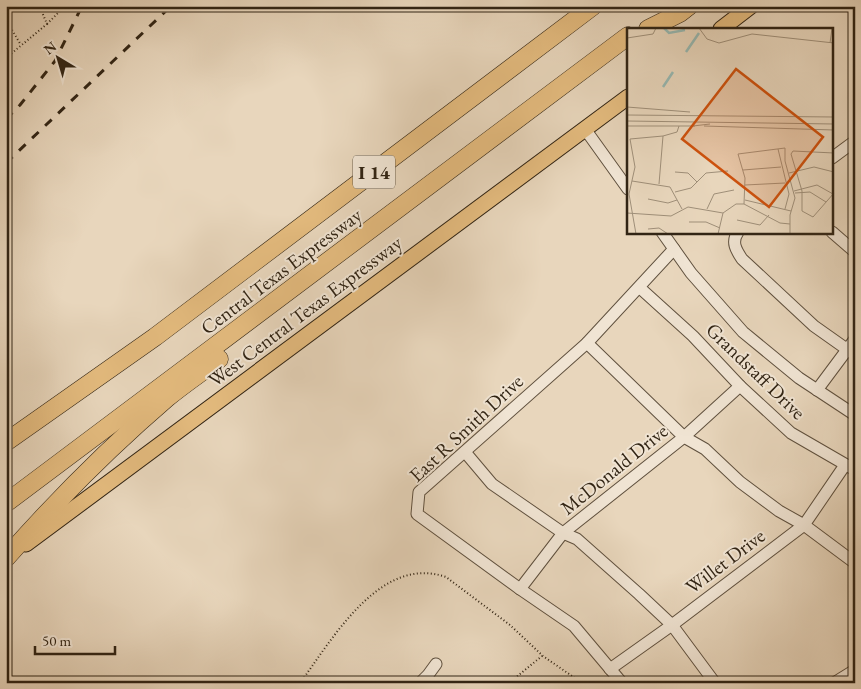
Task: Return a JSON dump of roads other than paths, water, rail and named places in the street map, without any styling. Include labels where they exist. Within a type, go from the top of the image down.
[{"type":"highway","name":"Central Texas Expressway","points":[[6,442],[155,337],[592,6]]},
{"type":"highway","points":[[640,28],[668,6]]},
{"type":"highway","points":[[650,28],[689,6]]},
{"type":"highway","name":"Central Texas Expressway","points":[[6,504],[626,39]]},
{"type":"highway","points":[[6,558],[86,473],[168,398],[288,306],[332,259]]},
{"type":"highway","points":[[6,428],[102,365],[155,337]]},
{"type":"main road","points":[[722,28],[751,6]]},
{"type":"main road","name":"West Central Texas Expressway","points":[[6,558],[627,98]]},
{"type":"street","points":[[585,130],[627,188]]},
{"type":"street","points":[[834,157],[855,141]]},
{"type":"street","points":[[663,234],[691,273],[742,332],[799,378],[855,415]]},
{"type":"street","points":[[737,234],[734,248],[742,259],[814,326],[851,353]]},
{"type":"street","points":[[834,234],[855,252]]},
{"type":"street","name":"East R Smith Drive","points":[[622,683],[574,626],[418,514],[419,492],[587,343],[640,288],[674,249]]},
{"type":"street","name":"Grandstaff Drive","points":[[640,288],[693,336],[740,386],[791,433],[850,468]]},
{"type":"street","points":[[817,390],[851,353],[855,339]]},
{"type":"street","points":[[587,343],[684,437],[705,449],[740,482],[779,511],[804,525],[855,563]]},
{"type":"street","name":"McDonald Drive","points":[[520,589],[563,533],[684,437],[740,386]]},
{"type":"street","points":[[465,452],[492,484],[563,533],[577,539],[672,625],[715,683]]},
{"type":"street","name":"Willet Drive","points":[[610,669],[672,625],[804,525],[850,468]]},
{"type":"street","points":[[420,683],[428,676],[436,664]]},
{"type":"street","points":[[834,683],[855,670]]},
{"type":"railway","points":[[6,119],[20,105],[55,61],[82,6]]},
{"type":"railway","points":[[6,163],[171,6]]}]
